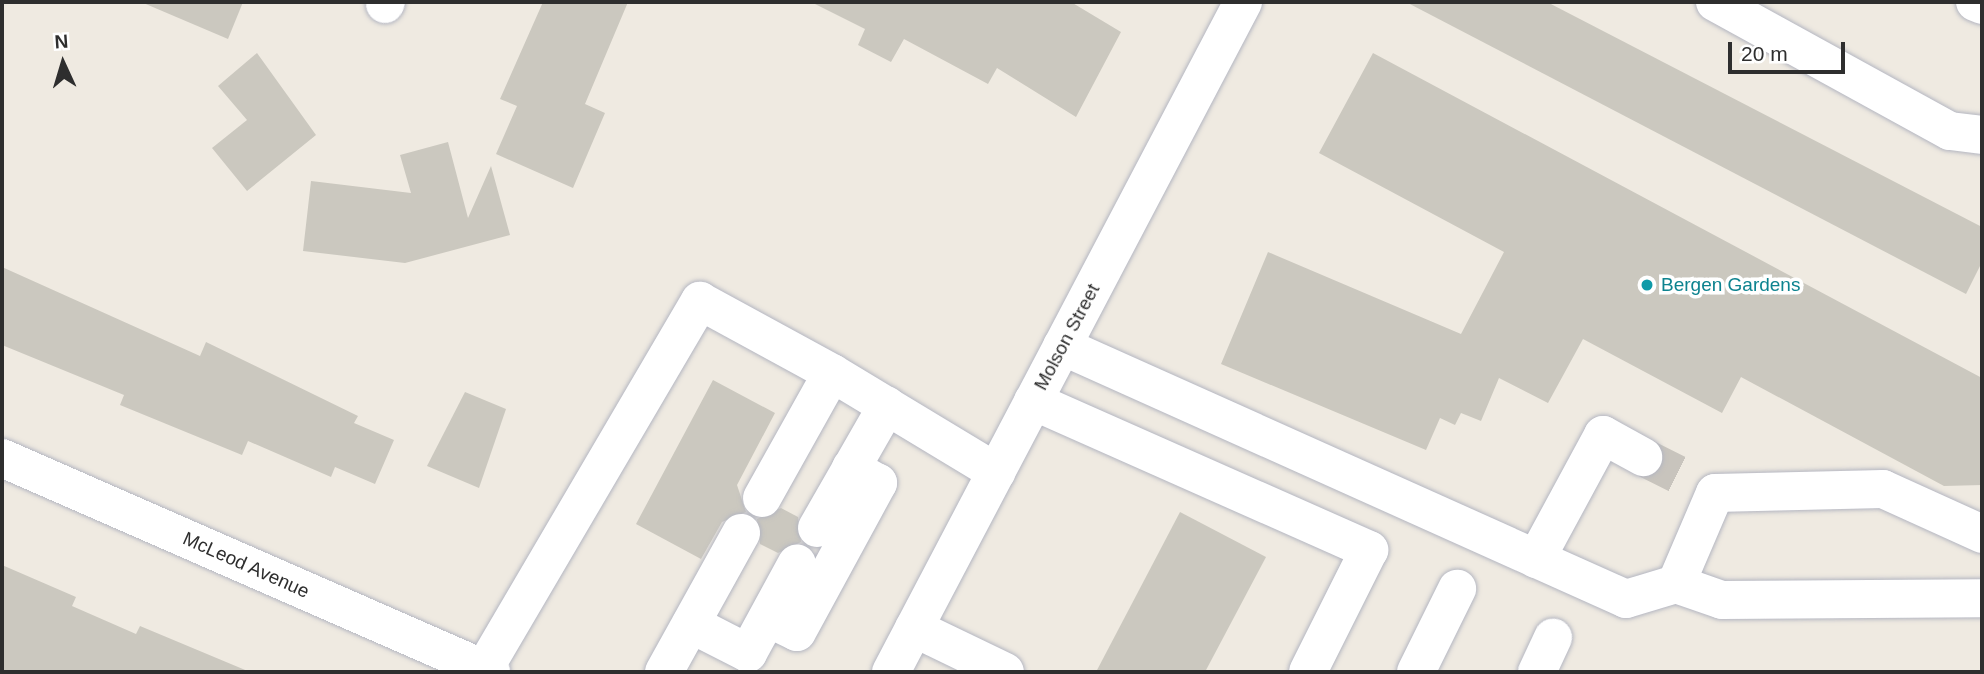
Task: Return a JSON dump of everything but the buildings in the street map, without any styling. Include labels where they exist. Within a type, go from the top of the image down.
[{"type":"street","name":"Molson Street","points":[[891,672],[1243,2]]},
{"type":"street","points":[[1715,2],[1950,131],[1982,135]]},
{"type":"street","points":[[1975,2],[1982,5]]},
{"type":"street","points":[[487,671],[700,301],[832,373],[996,472]]},
{"type":"street","points":[[1062,346],[1626,599],[1676,584],[1722,600],[1982,598]]},
{"type":"street","points":[[762,498],[832,373]]},
{"type":"street","points":[[1033,401],[1369,550],[1308,672]]},
{"type":"street","points":[[817,528],[887,406]]},
{"type":"street","points":[[1536,559],[1603,435],[1643,457]]},
{"type":"street","name":"McLeod Avenue","points":[[2,458],[487,671]]},
{"type":"street","points":[[768,618],[797,632],[878,483],[851,468]]},
{"type":"street","points":[[1676,584],[1700,485],[1883,489],[1982,534]]},
{"type":"street","points":[[664,672],[741,534]]},
{"type":"street","points":[[691,624],[748,653],[797,563]]},
{"type":"street","points":[[1416,672],[1457,589]]},
{"type":"street","points":[[914,628],[1004,672]]},
{"type":"street","points":[[1537,672],[1553,638]]},
{"type":"tunnel","points":[[1643,457],[1685,478]]},
{"type":"place","name":"Bergen Gardens","points":[[1647,285]]}]
